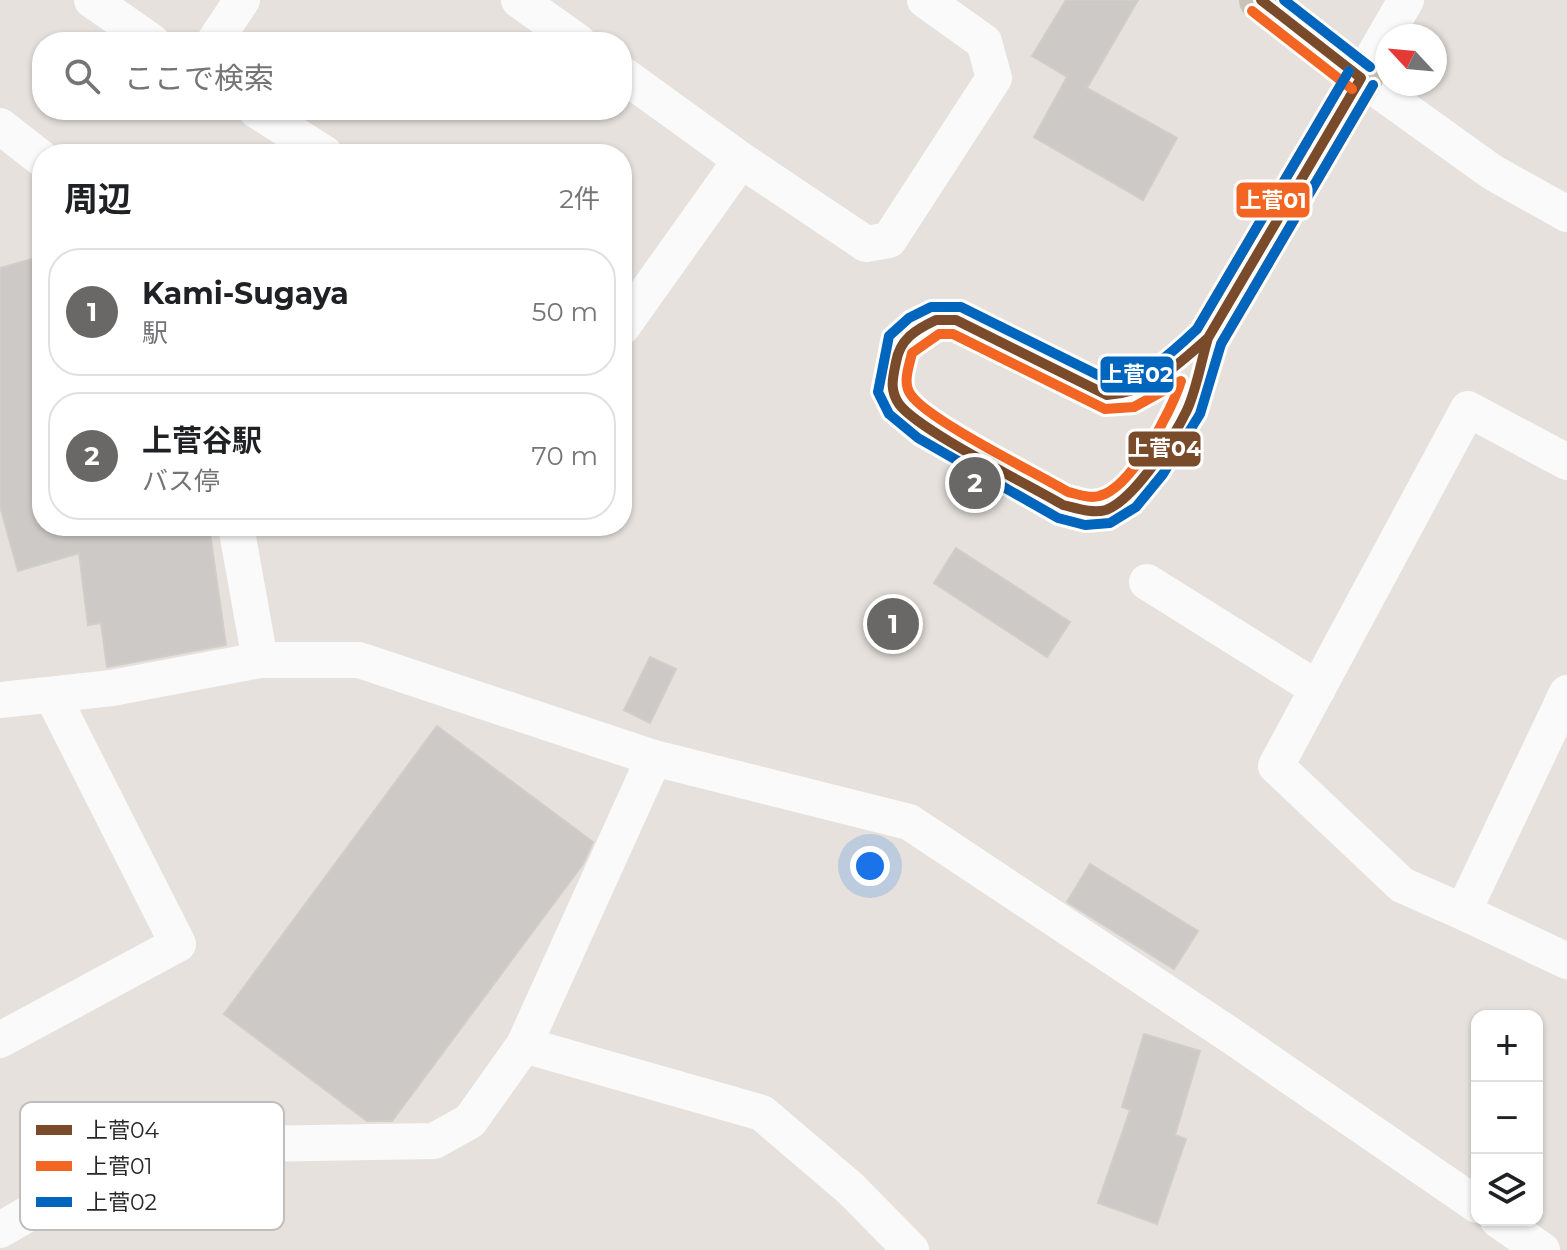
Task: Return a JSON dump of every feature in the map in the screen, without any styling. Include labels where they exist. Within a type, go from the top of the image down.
[{"type":"main road","points":[[1208,338],[1361,78],[1261,0]]},
{"type":"street","points":[[92,0],[138,32]]},
{"type":"street","points":[[221,32],[242,0]]},
{"type":"street","points":[[519,0],[564,32]]},
{"type":"street","points":[[632,81],[741,160],[866,244],[889,240],[994,78],[984,42],[925,0]]},
{"type":"street","points":[[1406,0],[1361,78],[1492,172],[1567,214]]},
{"type":"street","points":[[272,120],[309,144]]},
{"type":"street","points":[[0,126],[32,151]]},
{"type":"street","points":[[632,313],[741,160]]},
{"type":"street","points":[[1567,462],[1468,409],[1276,766],[1402,885],[1567,961]]},
{"type":"street","points":[[238,536],[260,660]]},
{"type":"street","points":[[1147,582],[1318,689]]},
{"type":"street","points":[[0,700],[112,688],[260,660],[359,660],[654,758],[909,822],[1230,1035],[1471,1201]]},
{"type":"street","points":[[1463,912],[1567,693]]},
{"type":"street","points":[[0,1040],[178,944],[52,695]]},
{"type":"street","points":[[284,1143],[434,1141],[470,1121],[524,1045],[654,758]]},
{"type":"street","points":[[524,1045],[762,1113],[851,1189],[911,1250]]},
{"type":"street","points":[[0,1230],[20,1218]]},
{"type":"street","points":[[1507,1226],[1542,1250]]},
{"type":"building","points":[[1066,0],[1138,0],[1087,88],[1177,138],[1143,200],[1034,137],[1067,77],[1032,56]]},
{"type":"building","points":[[32,259],[32,536],[210,536],[226,645],[107,667],[101,623],[88,625],[79,553],[18,571],[0,506],[0,268]]},
{"type":"building","points":[[956,548],[1070,622],[1047,657],[934,583]]},
{"type":"building","points":[[650,657],[676,669],[650,723],[624,710]]},
{"type":"building","points":[[437,726],[593,842],[583,864],[392,1121],[367,1121],[224,1014]]},
{"type":"building","points":[[1090,864],[1198,931],[1174,969],[1067,902]]},
{"type":"building","points":[[1144,1034],[1200,1051],[1175,1135],[1186,1139],[1157,1224],[1098,1203],[1130,1110],[1122,1107]]},
{"type":"transit line","name":"上菅04","points":[[1261,0],[1361,78]]},
{"type":"transit line","name":"上菅02","points":[[1284,0],[1370,67]]},
{"type":"transit line","name":"上菅01","points":[[1252,11],[1352,89]]},
{"type":"transit line","name":"上菅01","points":[[1197,329],[1349,71]]},
{"type":"transit line","name":"上菅02","points":[[1349,71],[1197,329],[1158,363],[1135,375],[1110,381],[961,307],[931,307],[909,318],[889,336],[878,392],[889,414],[918,438],[1058,518],[1085,525],[1110,523],[1136,507],[1163,474],[1200,414],[1221,344],[1373,85]]},
{"type":"transit line","name":"上菅04","points":[[1208,338],[1361,78]]},
{"type":"transit line","name":"上菅01","points":[[1221,344],[1373,85]]},
{"type":"transit line","name":"上菅04","points":[[936,320],[956,320],[1107,395],[1150,383],[1208,338],[1190,402],[1163,451],[1141,481],[1117,504],[1106,510],[1090,511],[1063,505],[975,457],[928,428],[899,404],[893,383],[901,347],[915,332],[936,320]]},
{"type":"transit line","name":"上菅01","points":[[939,334],[953,334],[1105,409],[1134,407],[1181,381],[1160,428],[1137,464],[1111,490],[1099,496],[1084,496],[1068,492],[960,432],[921,406],[911,395],[907,380],[912,353],[939,334]]},
{"type":"place","name":"上菅谷駅","points":[[975,483]]},
{"type":"place","name":"Kami-Sugaya","points":[[893,624]]}]
